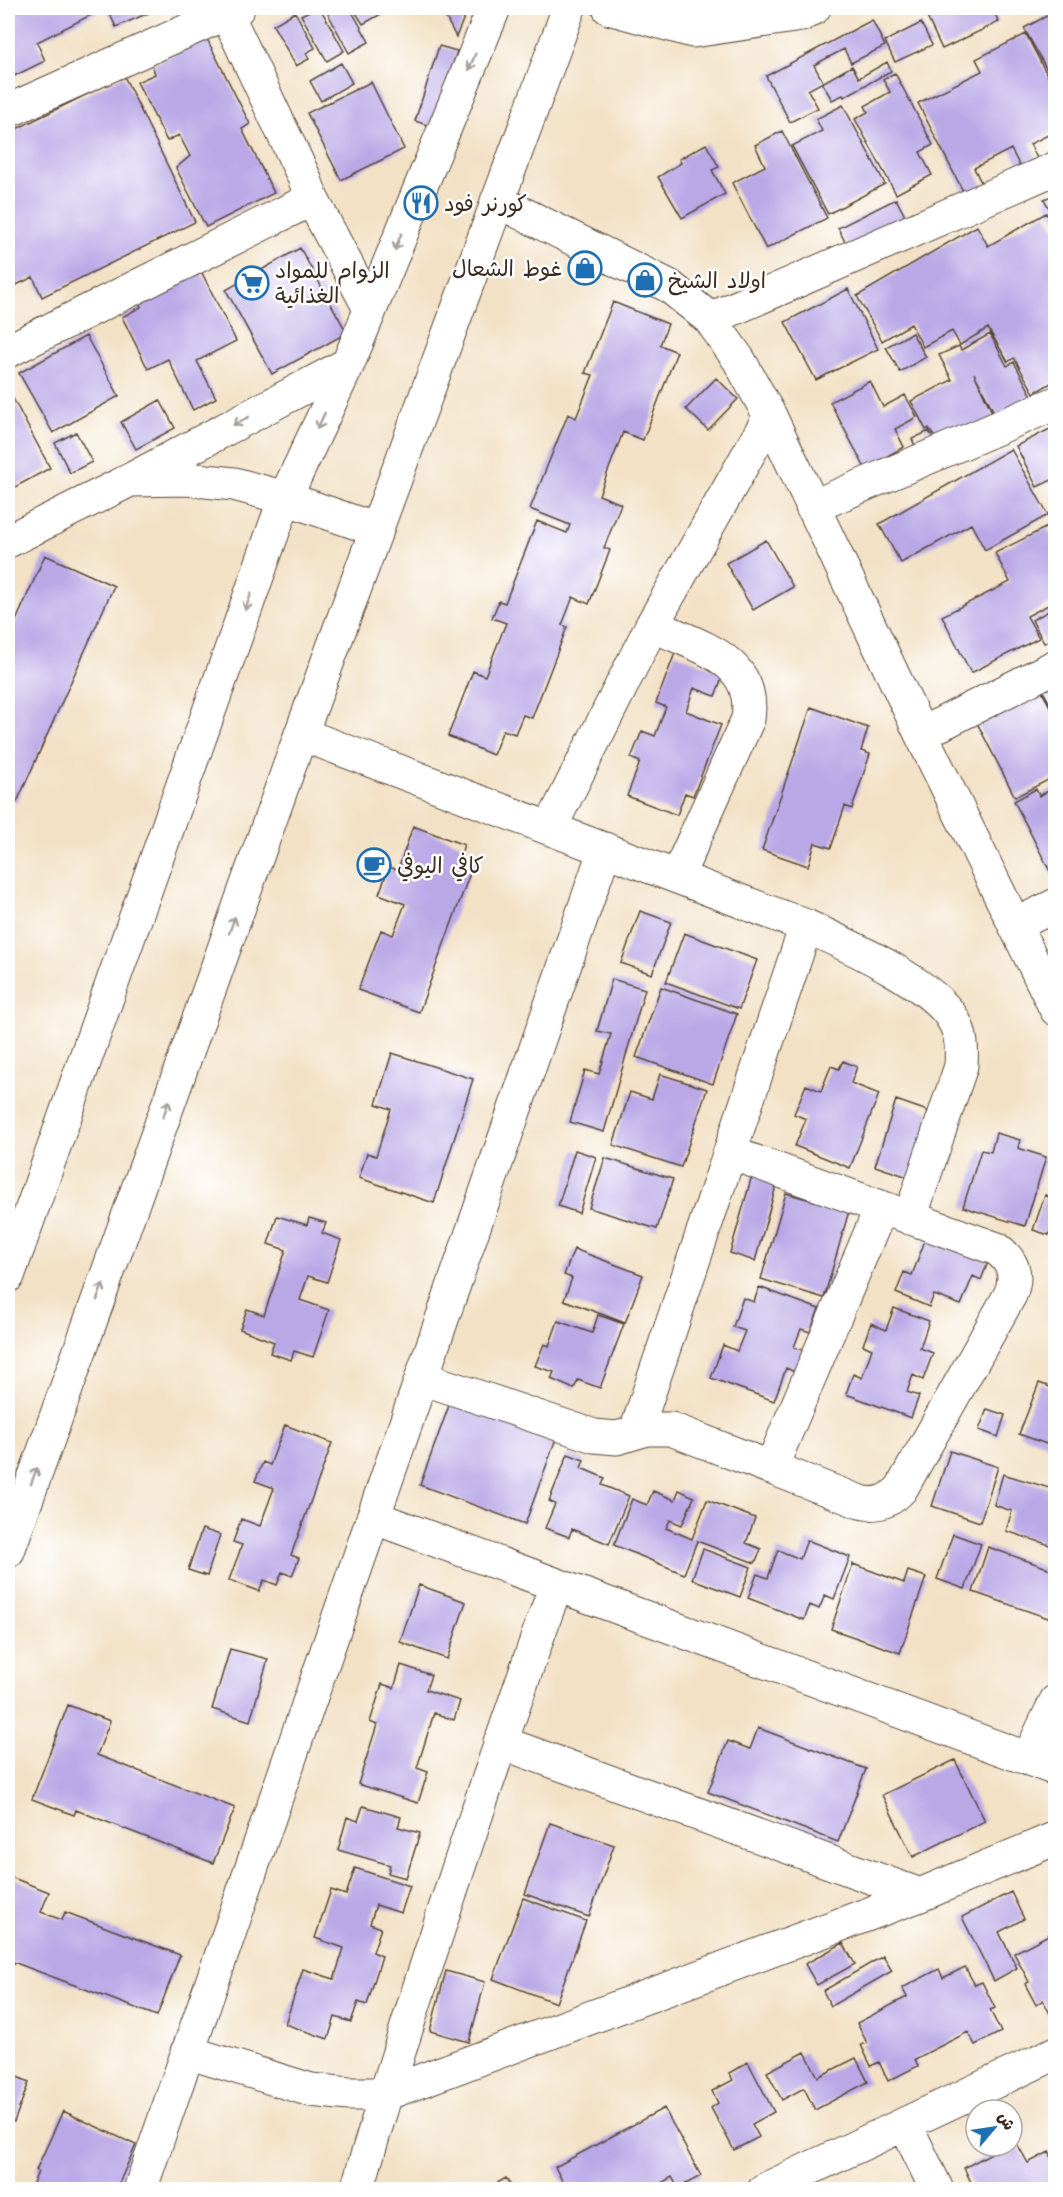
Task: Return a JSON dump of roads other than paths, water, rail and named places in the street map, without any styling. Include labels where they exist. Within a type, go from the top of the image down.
[{"type":"street","points":[[8,1276],[285,498],[348,364],[494,8]]},
{"type":"street","points":[[8,1551],[301,734],[569,8]]},
{"type":"street","points":[[609,8],[693,31],[801,15],[814,8]]},
{"type":"street","points":[[8,111],[229,9],[312,199],[370,309]]},
{"type":"street","points":[[710,319],[1056,168]]},
{"type":"street","points":[[8,351],[312,199]]},
{"type":"street","points":[[497,201],[669,286],[710,319],[739,360],[770,416],[921,734],[1056,1009]]},
{"type":"street","points":[[8,541],[130,480],[348,364]]},
{"type":"street","points":[[813,507],[1056,403]]},
{"type":"street","points":[[550,828],[652,625],[770,416]]},
{"type":"street","points":[[130,480],[187,480],[234,484],[285,498],[376,530]]},
{"type":"street","points":[[652,625],[721,657],[734,667],[743,680],[749,701],[748,720],[677,877]]},
{"type":"street","points":[[921,734],[1056,666]]},
{"type":"street","points":[[301,734],[806,926],[871,958],[916,984],[942,1005],[953,1019],[960,1036],[961,1066],[896,1213],[771,1468]]},
{"type":"street","points":[[140,2190],[605,849]]},
{"type":"street","points":[[1015,925],[1056,904]]},
{"type":"street","points":[[636,1431],[806,926]]},
{"type":"street","points":[[422,1378],[594,1436],[617,1438],[636,1431],[671,1429],[870,1504],[895,1496],[1010,1295],[1015,1276],[1012,1266],[1006,1256],[997,1249],[731,1153]]},
{"type":"street","points":[[373,1517],[1042,1764],[1056,1701]]},
{"type":"street","points":[[357,2190],[385,2094],[500,1742],[556,1584]]},
{"type":"street","points":[[500,1742],[920,1894]]},
{"type":"street","points":[[188,2052],[311,2090],[349,2094],[385,2094],[920,1894],[1056,1838]]},
{"type":"street","points":[[764,2190],[1054,2058]]},
{"type":"street","points":[[905,2124],[937,2190]]},
{"type":"place","name":"كورنر فود","points":[[421,203]]},
{"type":"place","name":"غوط الشعال","points":[[585,268]]},
{"type":"place","name":"اولاد الشيخ","points":[[645,280]]},
{"type":"place","name":"الزوام للمواد الغذائية","points":[[252,283]]},
{"type":"place","name":"كافي اليوفي","points":[[374,865]]}]
